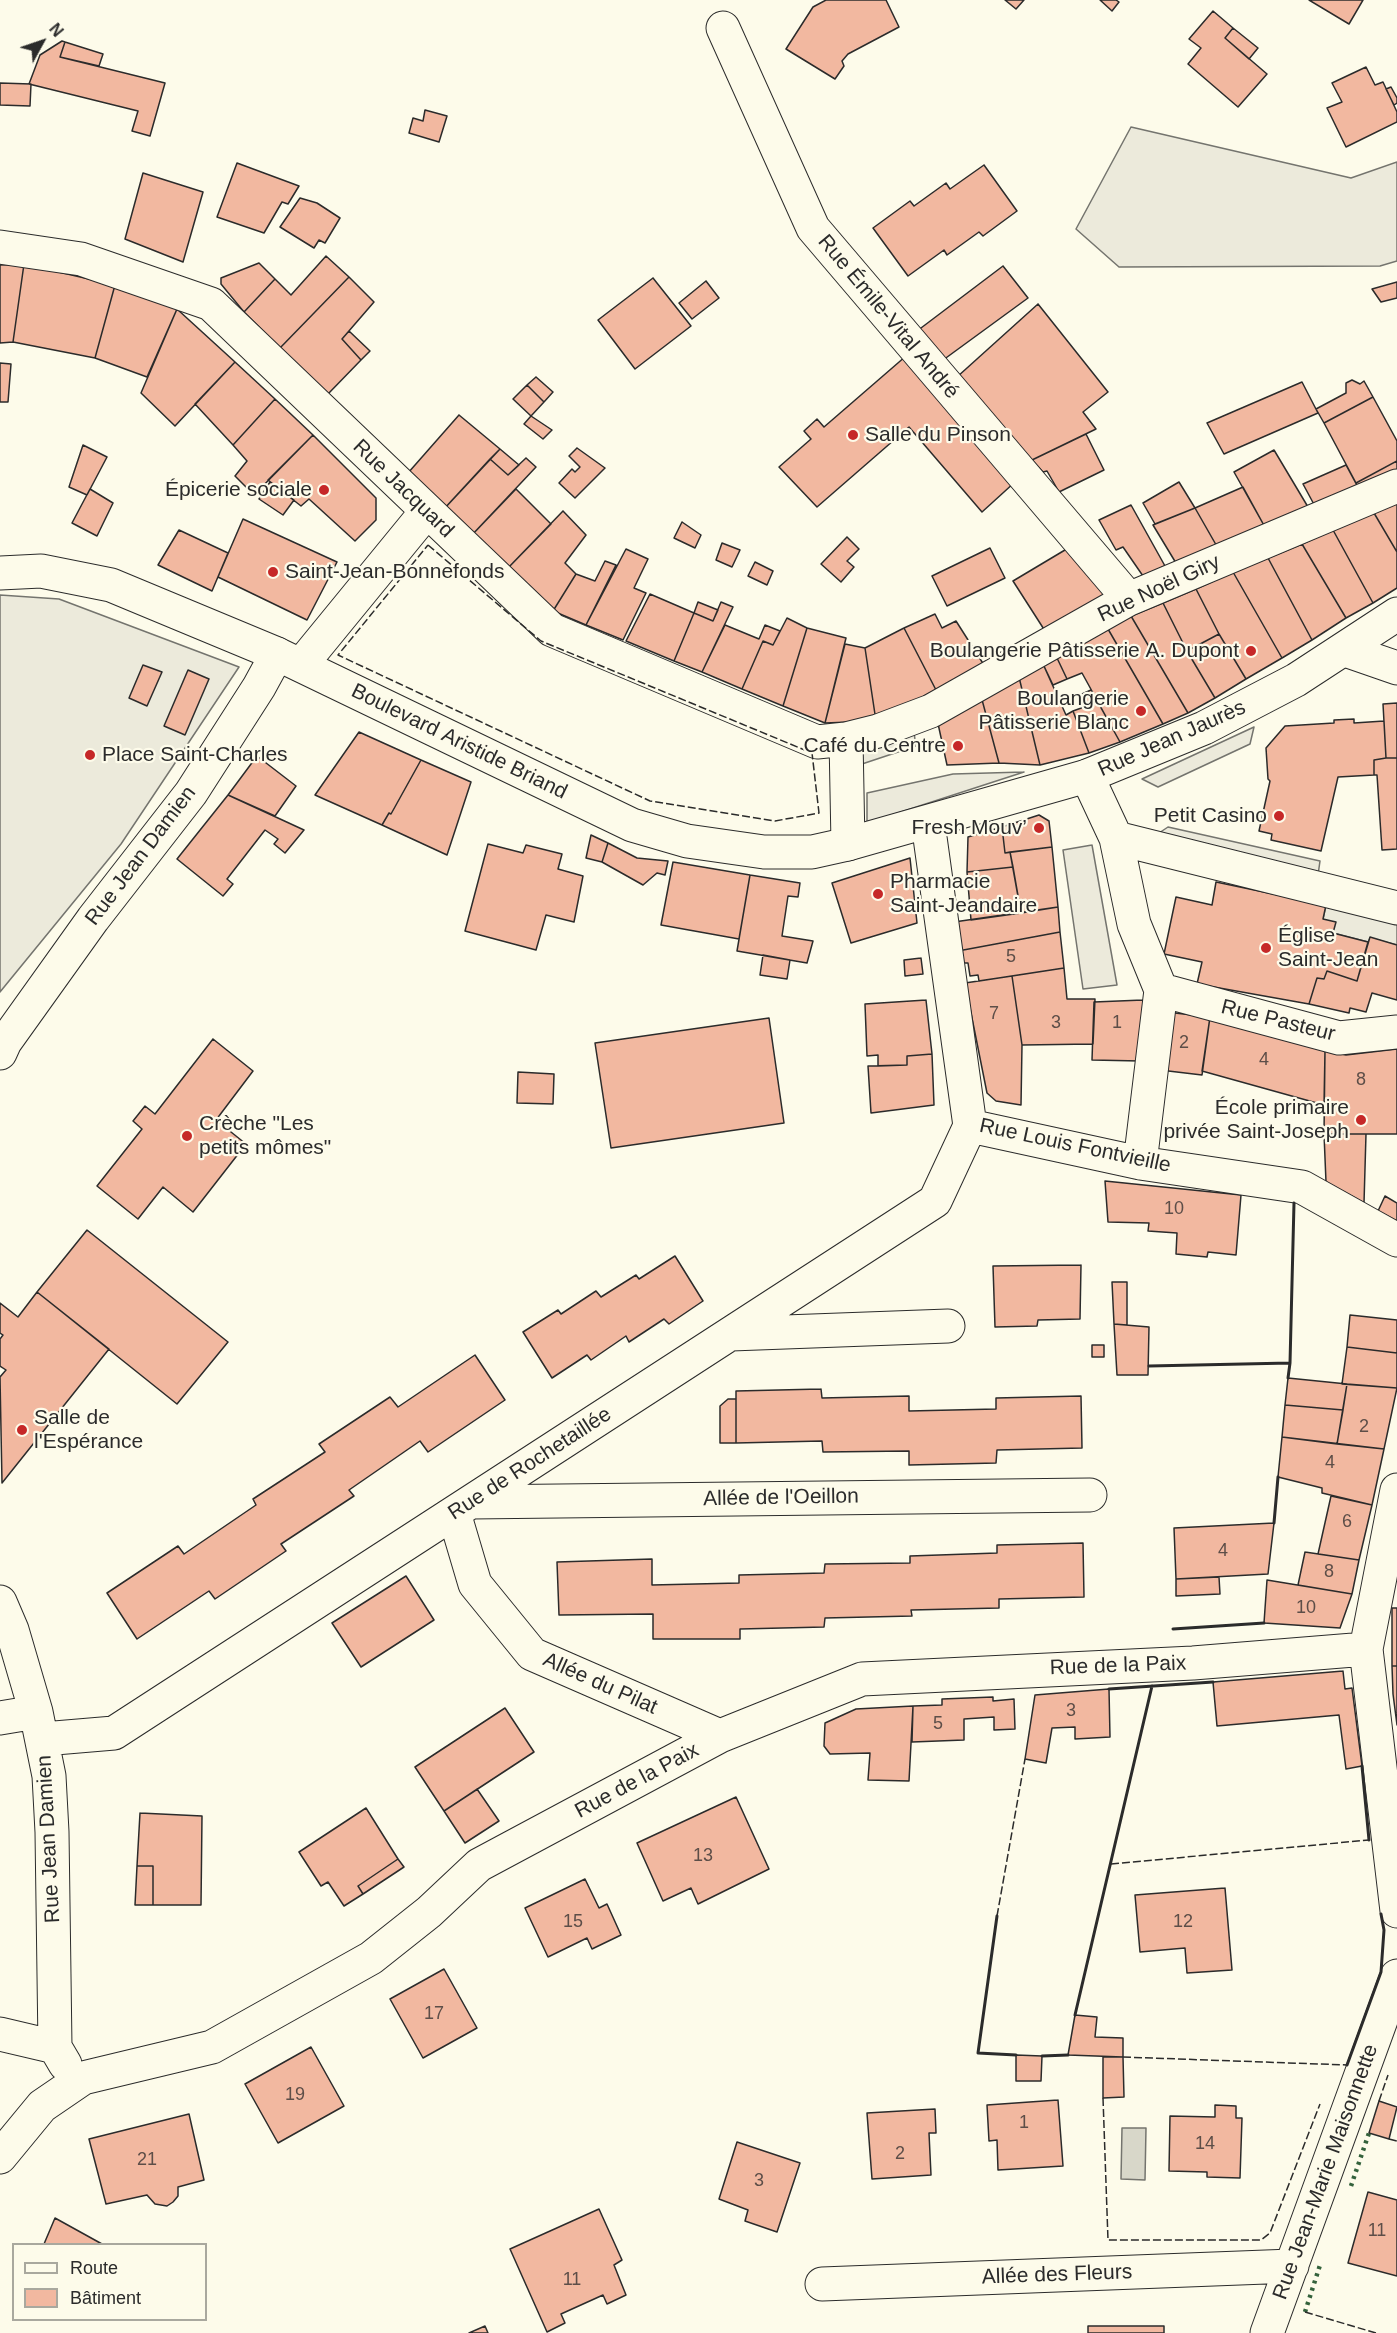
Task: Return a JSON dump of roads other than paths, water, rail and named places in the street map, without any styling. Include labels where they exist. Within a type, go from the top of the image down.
[{"type":"street","name":"Rue Émile-Vital André","points":[[723,28],[813,228],[1129,599]]},
{"type":"street","name":"Rue Jacquard","points":[[0,248],[81,259],[211,304],[552,630],[817,742],[846,739],[878,731],[931,711]]},
{"type":"street","name":"Rue Noël Giry","points":[[931,711],[1129,599],[1397,486]]},
{"type":"street","name":"Rue Jean Damien","points":[[0,1053],[5,1041],[93,919],[191,793],[259,687],[289,660],[427,511]]},
{"type":"street","name":"Boulevard Aristide Briand","points":[[0,573],[41,571],[111,585],[289,660],[632,825],[687,841],[764,852],[812,852],[928,823]]},
{"type":"street","name":"Rue Jean Jaurès","points":[[928,823],[1087,776],[1204,728],[1296,680],[1397,614]]},
{"type":"street","points":[[1344,650],[1397,668]]},
{"type":"street","points":[[846,739],[848,844]]},
{"type":"street","points":[[1087,776],[1116,838],[1134,924],[1161,990],[1140,1163]]},
{"type":"street","name":"Rue Louis Fontvieille","points":[[928,823],[970,1126],[1140,1163],[1302,1186],[1397,1240]]},
{"type":"street","points":[[1116,838],[1397,908]]},
{"type":"street","name":"Rue Pasteur","points":[[1161,990],[1339,1038],[1397,1032]]},
{"type":"street","name":"Rue de Rochetaillée","points":[[0,1718],[39,1725],[114,1733],[935,1201],[970,1126]]},
{"type":"street","points":[[730,1334],[948,1326]]},
{"type":"street","points":[[1397,1491],[1366,1649],[1397,1911]]},
{"type":"street","name":"Allée de l'Oeillon","points":[[462,1508],[1090,1495]]},
{"type":"street","name":"Allée du Pilat","points":[[462,1508],[475,1584],[532,1654],[720,1736]]},
{"type":"street","name":"Rue Jean Damien","points":[[0,1602],[12,1630],[39,1725],[49,1776],[55,2047]]},
{"type":"street","name":"Rue de la Paix","points":[[0,2157],[42,2106],[83,2078],[212,2047],[371,1958],[429,1912],[479,1865],[720,1736],[862,1679],[1194,1663],[1366,1649]]},
{"type":"street","name":"Rue Jean-Marie Maisonnette","points":[[1267,2333],[1397,1976]]},
{"type":"street","points":[[0,2034],[55,2047],[65,2064],[83,2078]]},
{"type":"street","name":"Allée des Fleurs","points":[[822,2284],[1292,2266]]},
{"type":"place","name":"Salle du Pinson","points":[[853,435]]},
{"type":"place","name":"Épicerie sociale","points":[[324,490]]},
{"type":"place","name":"Saint-Jean-Bonnefonds","points":[[273,572]]},
{"type":"place","name":"Boulangerie Pâtisserie A. Dupont","points":[[1251,651]]},
{"type":"place","name":"Boulangerie Pâtisserie Blanc","points":[[1141,711]]},
{"type":"place","name":"Café du Centre","points":[[958,746]]},
{"type":"place","name":"Place Saint-Charles","points":[[90,755]]},
{"type":"place","name":"Petit Casino","points":[[1279,816]]},
{"type":"place","name":"Fresh Mouv’","points":[[1039,828]]},
{"type":"place","name":"Pharmacie Saint-Jeandaire","points":[[878,894]]},
{"type":"place","name":"Église Saint-Jean","points":[[1266,948]]},
{"type":"place","name":"École primaire privée Saint-Joseph","points":[[1361,1120]]},
{"type":"place","name":"Crèche \"Les petits mômes\"","points":[[187,1136]]},
{"type":"place","name":"Salle de l'Espérance","points":[[22,1430]]}]
